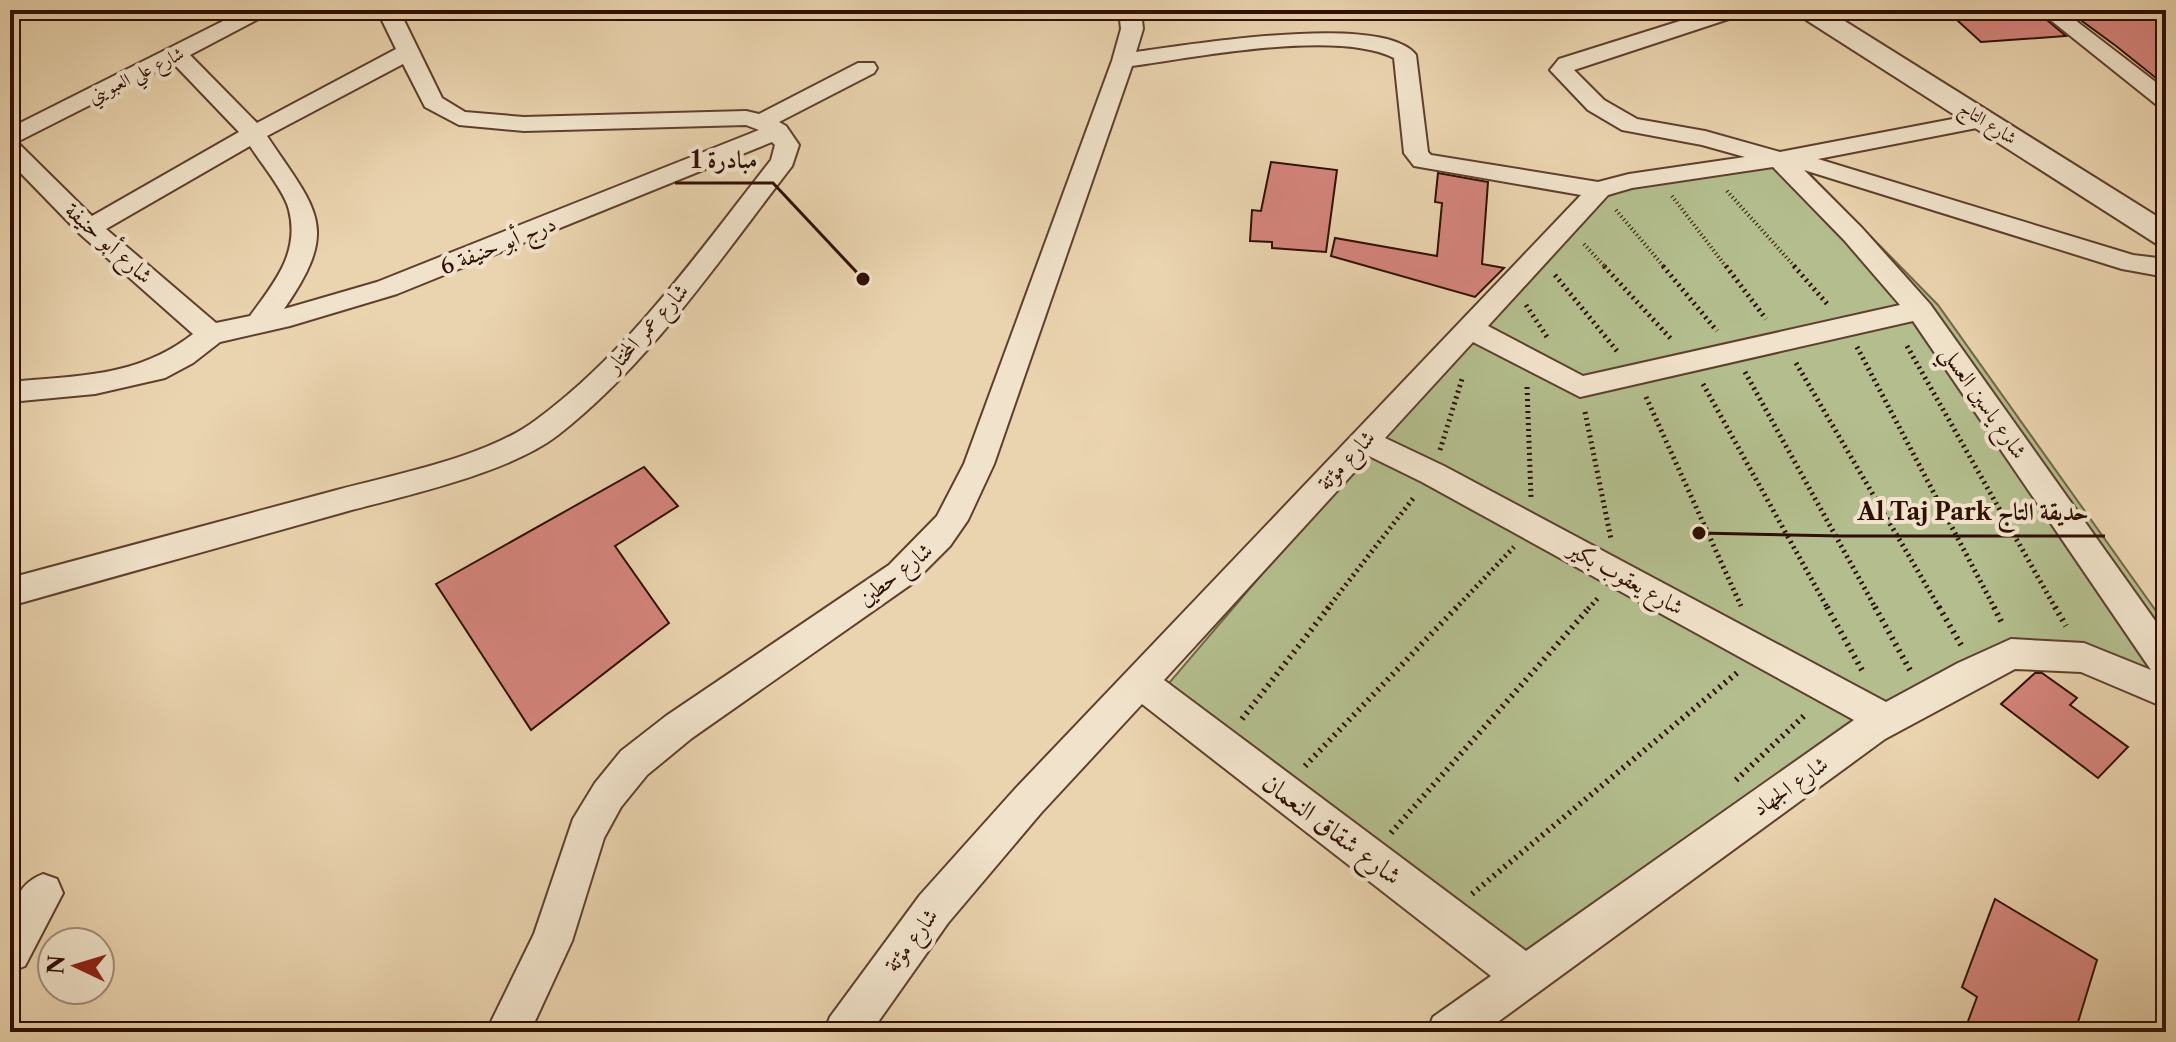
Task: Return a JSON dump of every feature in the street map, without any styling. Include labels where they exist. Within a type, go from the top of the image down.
[{"type":"street","name":"شارع علي العبويني","points":[[10,137],[178,55],[261,10]]},
{"type":"street","points":[[388,10],[433,102],[459,118],[524,124],[687,118],[770,126]]},
{"type":"street","name":"شارع حطين","points":[[507,1032],[552,941],[587,832],[608,795],[634,763],[679,727],[901,574],[933,547],[953,521],[979,464],[1123,61],[1132,29],[1130,10]]},
{"type":"street","points":[[1737,10],[1567,64],[1561,70],[1608,115],[1630,125],[1705,138],[1783,158],[2131,263],[2166,268]]},
{"type":"street","name":"شارع التاج","points":[[1809,10],[2166,236]]},
{"type":"street","points":[[2049,10],[2166,101]]},
{"type":"street","points":[[1123,61],[1300,40],[1387,44],[1405,55],[1416,153],[1423,161],[1599,190],[1657,177],[1783,158],[1984,120]]},
{"type":"street","points":[[89,228],[254,134],[410,51]]},
{"type":"street","points":[[178,55],[254,134],[302,208],[304,251],[293,276],[259,324]]},
{"type":"street","name":"درج أبو حنيفة 6","points":[[211,334],[259,324],[387,288],[770,126],[866,68]]},
{"type":"street","name":"شارع عمر المختار","points":[[10,592],[422,479],[517,447],[547,428],[614,368],[685,287],[783,161],[787,145],[770,126]]},
{"type":"street","name":"شارع أبو حنيفة","points":[[10,148],[89,228],[211,334]]},
{"type":"street","name":"شارع ياسين العسلي","points":[[1783,158],[1920,310],[2166,664]]},
{"type":"street","name":"شارع مؤتة","points":[[845,1032],[934,909],[1028,801],[1364,441],[1473,330],[1599,190]]},
{"type":"street","points":[[1473,330],[1580,387],[1920,310]]},
{"type":"street","points":[[10,392],[95,384],[155,371],[183,356],[211,334]]},
{"type":"street","name":"شارع يعقوب بكير","points":[[1364,441],[1433,474],[1887,719]]},
{"type":"street","name":"شارع الجهاد","points":[[1448,1032],[1887,719],[1976,671],[2018,654],[2084,658],[2166,693]]},
{"type":"street","name":"شارع شقاق النعمان","points":[[1141,683],[1524,975]]},
{"type":"street","points":[[10,951],[43,893]]},
{"type":"path","points":[[1708,169],[1846,326],[2018,654]]},
{"type":"path","points":[[1657,177],[1783,341],[1976,671]]},
{"type":"path","points":[[1599,190],[1733,352],[1925,697]]},
{"type":"path","points":[[1568,225],[1691,362],[1887,719]]},
{"type":"path","points":[[1446,916],[1762,652],[1636,374],[1540,256]]},
{"type":"path","points":[[1890,316],[2084,658]]},
{"type":"path","points":[[1221,745],[1433,474],[1473,330]]},
{"type":"path","points":[[1281,790],[1532,527],[1526,358]]},
{"type":"path","points":[[1369,857],[1619,575],[1580,387]]},
{"type":"green space","points":[[1799,163],[1938,305],[2166,625],[2166,688],[2012,644],[1534,976],[1169,683],[1375,442],[1605,190]]},
{"type":"building","points":[[1946,10],[2035,10],[2066,36],[1981,42]]},
{"type":"building","points":[[2067,10],[2166,10],[2166,86],[2116,46]]},
{"type":"building","points":[[1271,162],[1337,170],[1326,252],[1272,248],[1272,242],[1250,241],[1252,210],[1261,211]]},
{"type":"building","points":[[1438,173],[1488,182],[1482,264],[1504,268],[1475,297],[1331,256],[1335,238],[1437,256],[1442,203],[1435,202]]},
{"type":"building","points":[[644,467],[678,506],[615,546],[669,623],[531,730],[436,584]]},
{"type":"building","points":[[2035,673],[2042,673],[2077,698],[2070,705],[2128,747],[2098,778],[2001,704]]},
{"type":"building","points":[[1995,899],[2097,960],[2075,1032],[1964,1032],[1977,997],[1962,987]]},
{"type":"place","name":"مبادرة 1","points":[[863,279]]},
{"type":"place","name":"Al Taj Park حديقة التاج","points":[[1699,533]]}]
